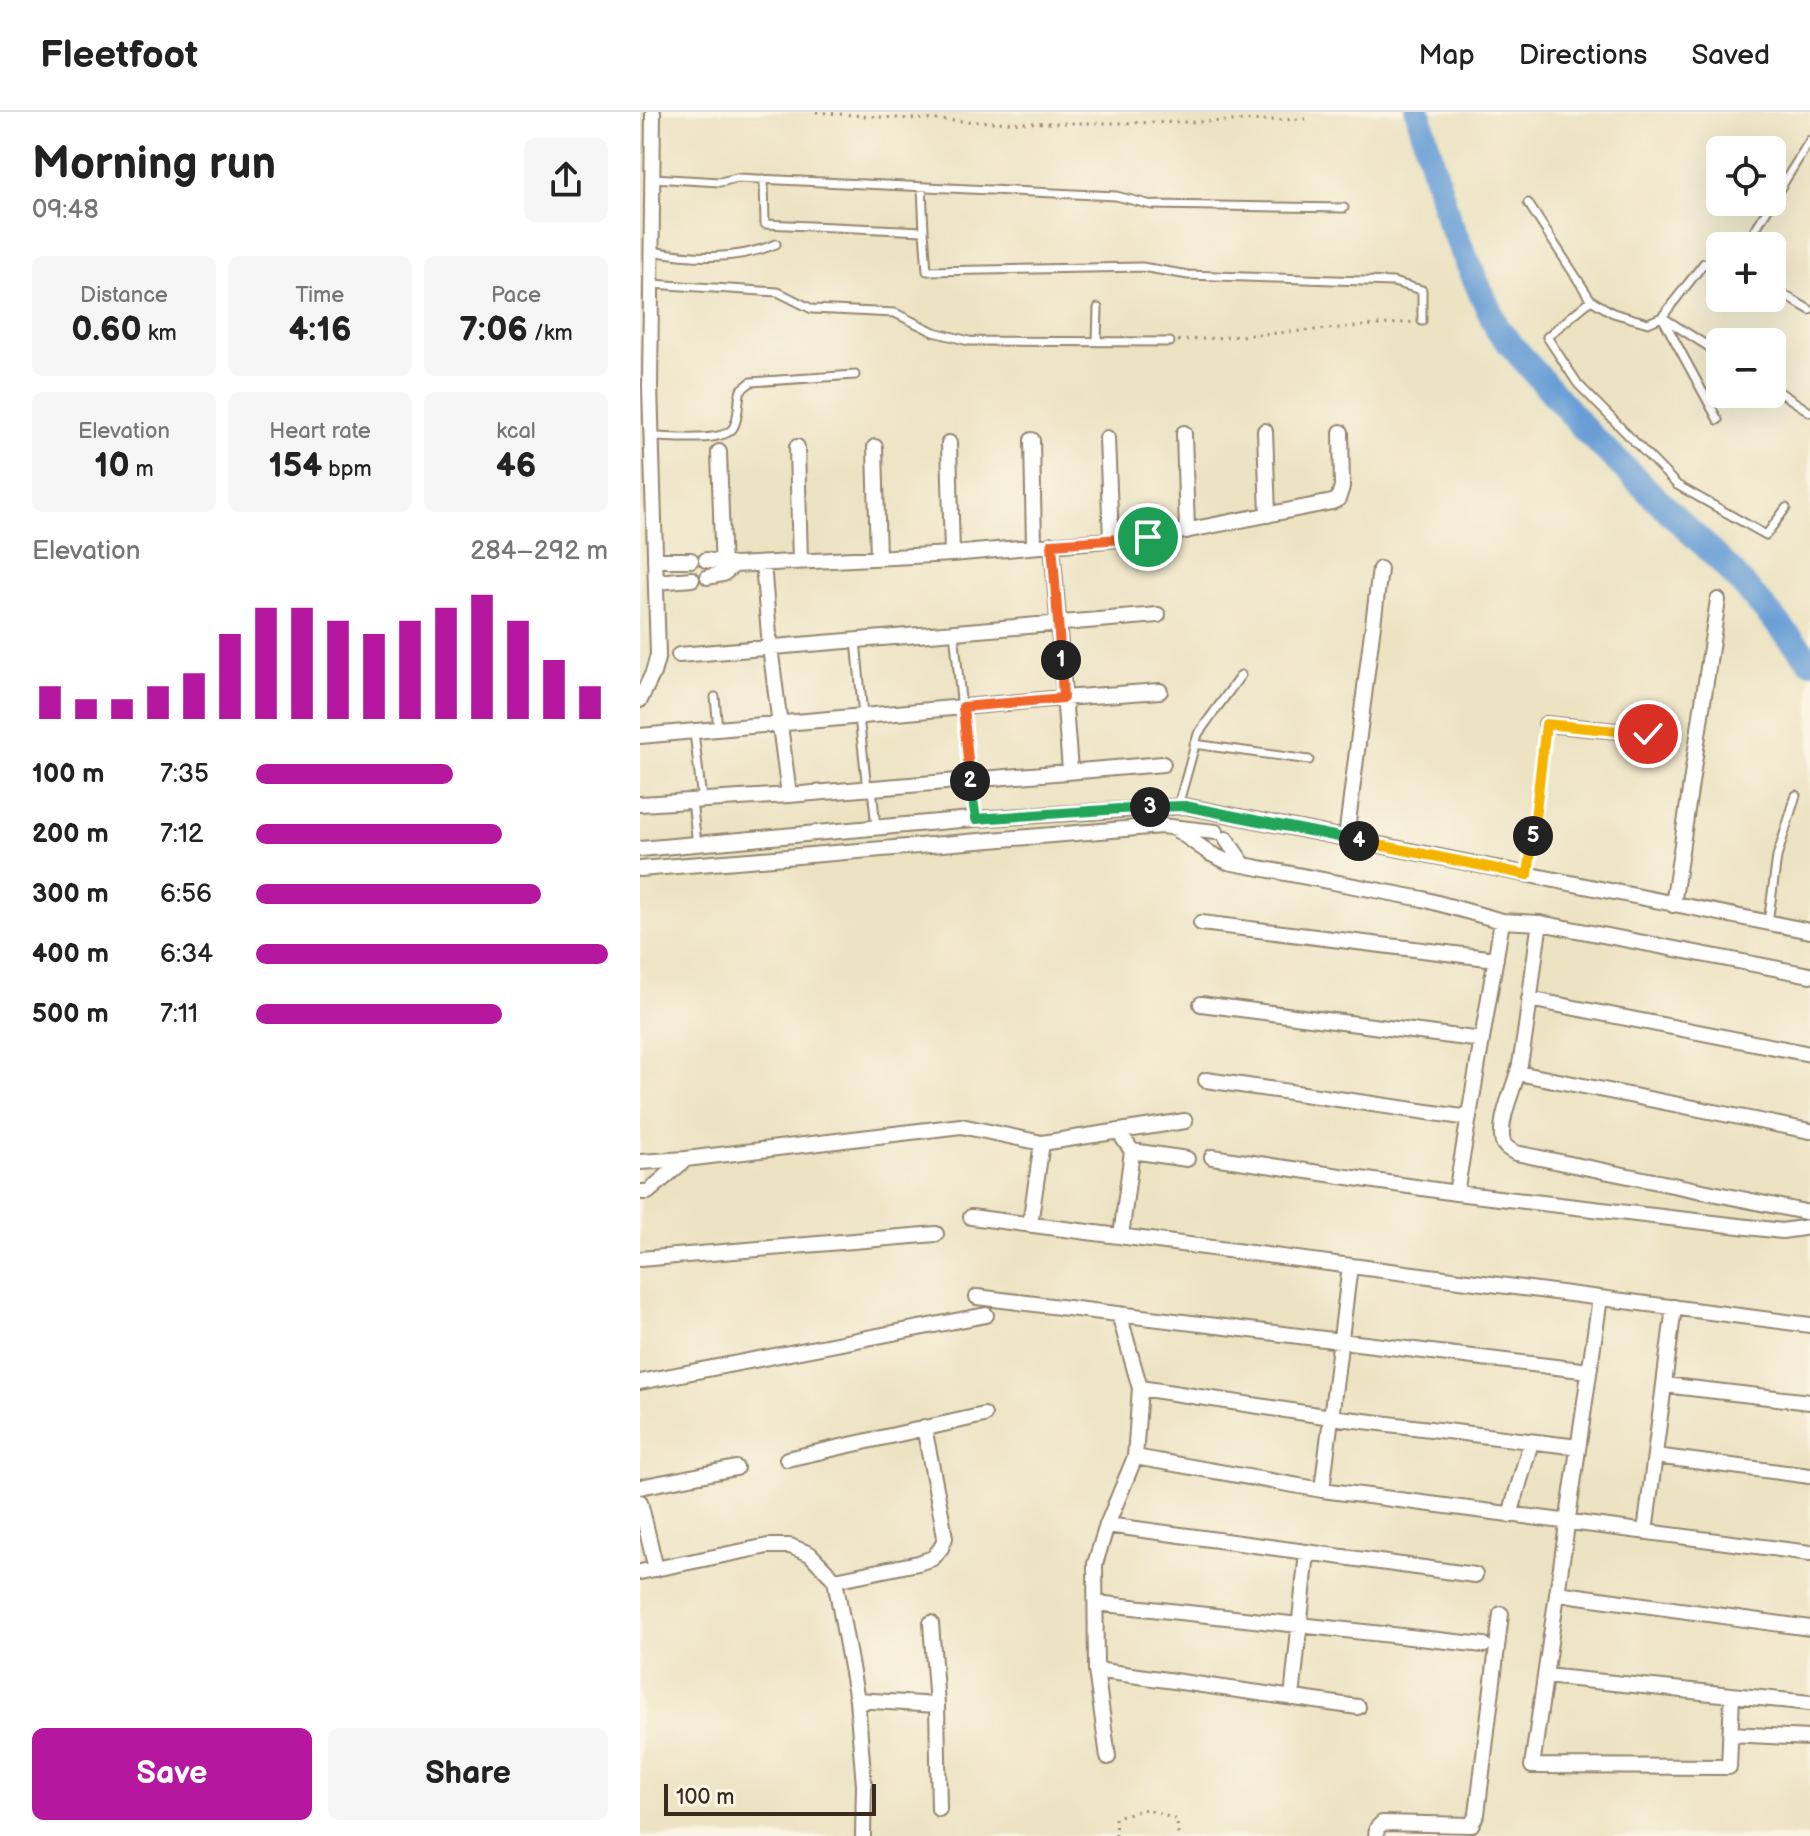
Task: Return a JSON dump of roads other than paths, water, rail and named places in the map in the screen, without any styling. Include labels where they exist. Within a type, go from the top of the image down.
[{"type":"street","points":[[640,700],[658,655],[650,437],[651,284],[645,251],[652,178],[653,112]]},
{"type":"street","points":[[1265,431],[1268,515]]},
{"type":"street","points":[[656,582],[700,578],[727,567],[952,554],[1187,531],[1332,502],[1338,499],[1342,487],[1341,432]]},
{"type":"street","points":[[1184,433],[1187,531]]},
{"type":"street","points":[[1107,438],[1111,539]]},
{"type":"street","points":[[1032,440],[1034,546]]},
{"type":"street","points":[[949,443],[952,554]]},
{"type":"street","points":[[797,447],[800,562]]},
{"type":"street","points":[[875,447],[878,558]]},
{"type":"street","points":[[719,452],[727,567]]},
{"type":"street","points":[[1052,544],[1070,770]]},
{"type":"street","points":[[655,560],[698,560],[727,567]]},
{"type":"street","points":[[763,564],[789,795]]},
{"type":"street","points":[[1346,838],[1380,569]]},
{"type":"street","points":[[1673,905],[1718,600]]},
{"type":"street","points":[[679,655],[1158,615]]},
{"type":"street","points":[[640,736],[1160,691]]},
{"type":"street","points":[[1546,724],[1648,734]]},
{"type":"street","points":[[640,804],[1163,764]]},
{"type":"street","points":[[640,849],[976,819],[1178,806],[1810,931]]},
{"type":"street","points":[[640,869],[1161,826],[1221,835],[1244,865]]},
{"type":"street","points":[[1174,828],[1228,862],[1423,899],[1502,921],[1540,923],[1810,975]]},
{"type":"street","points":[[1456,1193],[1502,921]]},
{"type":"street","points":[[1201,923],[1496,959]]},
{"type":"street","points":[[1540,923],[1518,1073],[1502,1125],[1502,1141],[1507,1149],[1810,1213]]},
{"type":"street","points":[[1529,999],[1810,1054]]},
{"type":"street","points":[[1201,1004],[1482,1040]]},
{"type":"street","points":[[1518,1073],[1810,1131]]},
{"type":"street","points":[[1206,1080],[1469,1118]]},
{"type":"street","points":[[640,1162],[961,1126],[1042,1143],[1185,1121]]},
{"type":"street","points":[[1118,1131],[1132,1151],[1121,1236]]},
{"type":"street","points":[[1030,1224],[1042,1143]]},
{"type":"street","points":[[1132,1151],[1187,1159]]},
{"type":"street","points":[[1212,1157],[1456,1193],[1782,1231],[1810,1227]]},
{"type":"street","points":[[640,1192],[648,1192],[686,1159]]},
{"type":"street","points":[[971,1217],[1810,1325]]},
{"type":"street","points":[[640,1259],[936,1234]]},
{"type":"street","points":[[1322,1490],[1350,1266]]},
{"type":"street","points":[[977,1297],[1589,1371]]},
{"type":"street","points":[[1600,1298],[1532,1766],[1729,1767],[1732,1695]]},
{"type":"street","points":[[1645,1532],[1674,1307]]},
{"type":"street","points":[[1108,1757],[1096,1670],[1095,1564],[1107,1525],[1135,1457],[1140,1388],[1119,1314]]},
{"type":"street","points":[[640,1382],[986,1315]]},
{"type":"street","points":[[1664,1385],[1810,1402]]},
{"type":"street","points":[[1140,1388],[1331,1417],[1578,1447]]},
{"type":"street","points":[[787,1459],[984,1415]]},
{"type":"street","points":[[835,1580],[918,1563],[933,1558],[941,1548],[945,1538],[924,1427]]},
{"type":"street","points":[[1510,1515],[1531,1442]]},
{"type":"street","points":[[1655,1456],[1810,1476]]},
{"type":"street","points":[[1135,1457],[1322,1490],[1810,1553]]},
{"type":"street","points":[[640,1487],[736,1468]]},
{"type":"street","points":[[640,1502],[656,1569]]},
{"type":"street","points":[[1107,1525],[1475,1575]]},
{"type":"street","points":[[640,1572],[768,1546],[790,1546],[810,1554],[835,1580],[857,1700],[864,1785],[863,1836]]},
{"type":"street","points":[[1292,1698],[1307,1552]]},
{"type":"street","points":[[1557,1593],[1810,1628]]},
{"type":"street","points":[[1096,1603],[1484,1645]]},
{"type":"street","points":[[1376,1836],[1377,1828],[1382,1823],[1471,1825],[1477,1814],[1501,1614]]},
{"type":"street","points":[[931,1623],[937,1705],[939,1809]]},
{"type":"street","points":[[1096,1670],[1358,1707]]},
{"type":"street","points":[[1545,1676],[1810,1703]]},
{"type":"street","points":[[857,1700],[937,1705]]},
{"type":"street","points":[[1730,1734],[1810,1738]]},
{"type":"lane","points":[[1786,179],[1810,140]]},
{"type":"lane","points":[[652,178],[720,182],[737,178],[764,179],[1116,196],[1152,205],[1344,208]]},
{"type":"lane","points":[[764,179],[765,224],[924,231]]},
{"type":"lane","points":[[922,188],[927,271],[1142,267],[1188,275],[1393,282],[1422,290],[1422,321]]},
{"type":"lane","points":[[1528,203],[1591,300],[1613,313],[1648,323],[1662,317],[1706,263]]},
{"type":"lane","points":[[645,251],[678,256],[737,256],[776,244]]},
{"type":"lane","points":[[651,284],[778,292],[812,309],[895,313],[934,332],[969,341],[1170,342]]},
{"type":"lane","points":[[1786,296],[1810,310]]},
{"type":"lane","points":[[1591,300],[1547,337],[1578,384],[1677,485],[1766,535],[1786,508]]},
{"type":"lane","points":[[1097,341],[1098,308]]},
{"type":"lane","points":[[1662,317],[1706,345]]},
{"type":"lane","points":[[1662,317],[1718,420]]},
{"type":"lane","points":[[650,437],[716,437],[727,434],[737,418],[741,390],[751,382],[855,375]]},
{"type":"lane","points":[[1786,396],[1810,412]]},
{"type":"lane","points":[[954,631],[976,819]]},
{"type":"lane","points":[[856,640],[861,717],[876,828]]},
{"type":"lane","points":[[1178,806],[1198,734],[1241,675]]},
{"type":"lane","points":[[715,697],[718,730]]},
{"type":"lane","points":[[1528,875],[1546,724]]},
{"type":"lane","points":[[694,732],[697,844]]},
{"type":"lane","points":[[1194,744],[1309,760]]},
{"type":"lane","points":[[1768,923],[1777,857],[1796,795]]},
{"type":"waterway","points":[[1418,112],[1448,219],[1498,330],[1587,432],[1729,569],[1810,660]]}]
